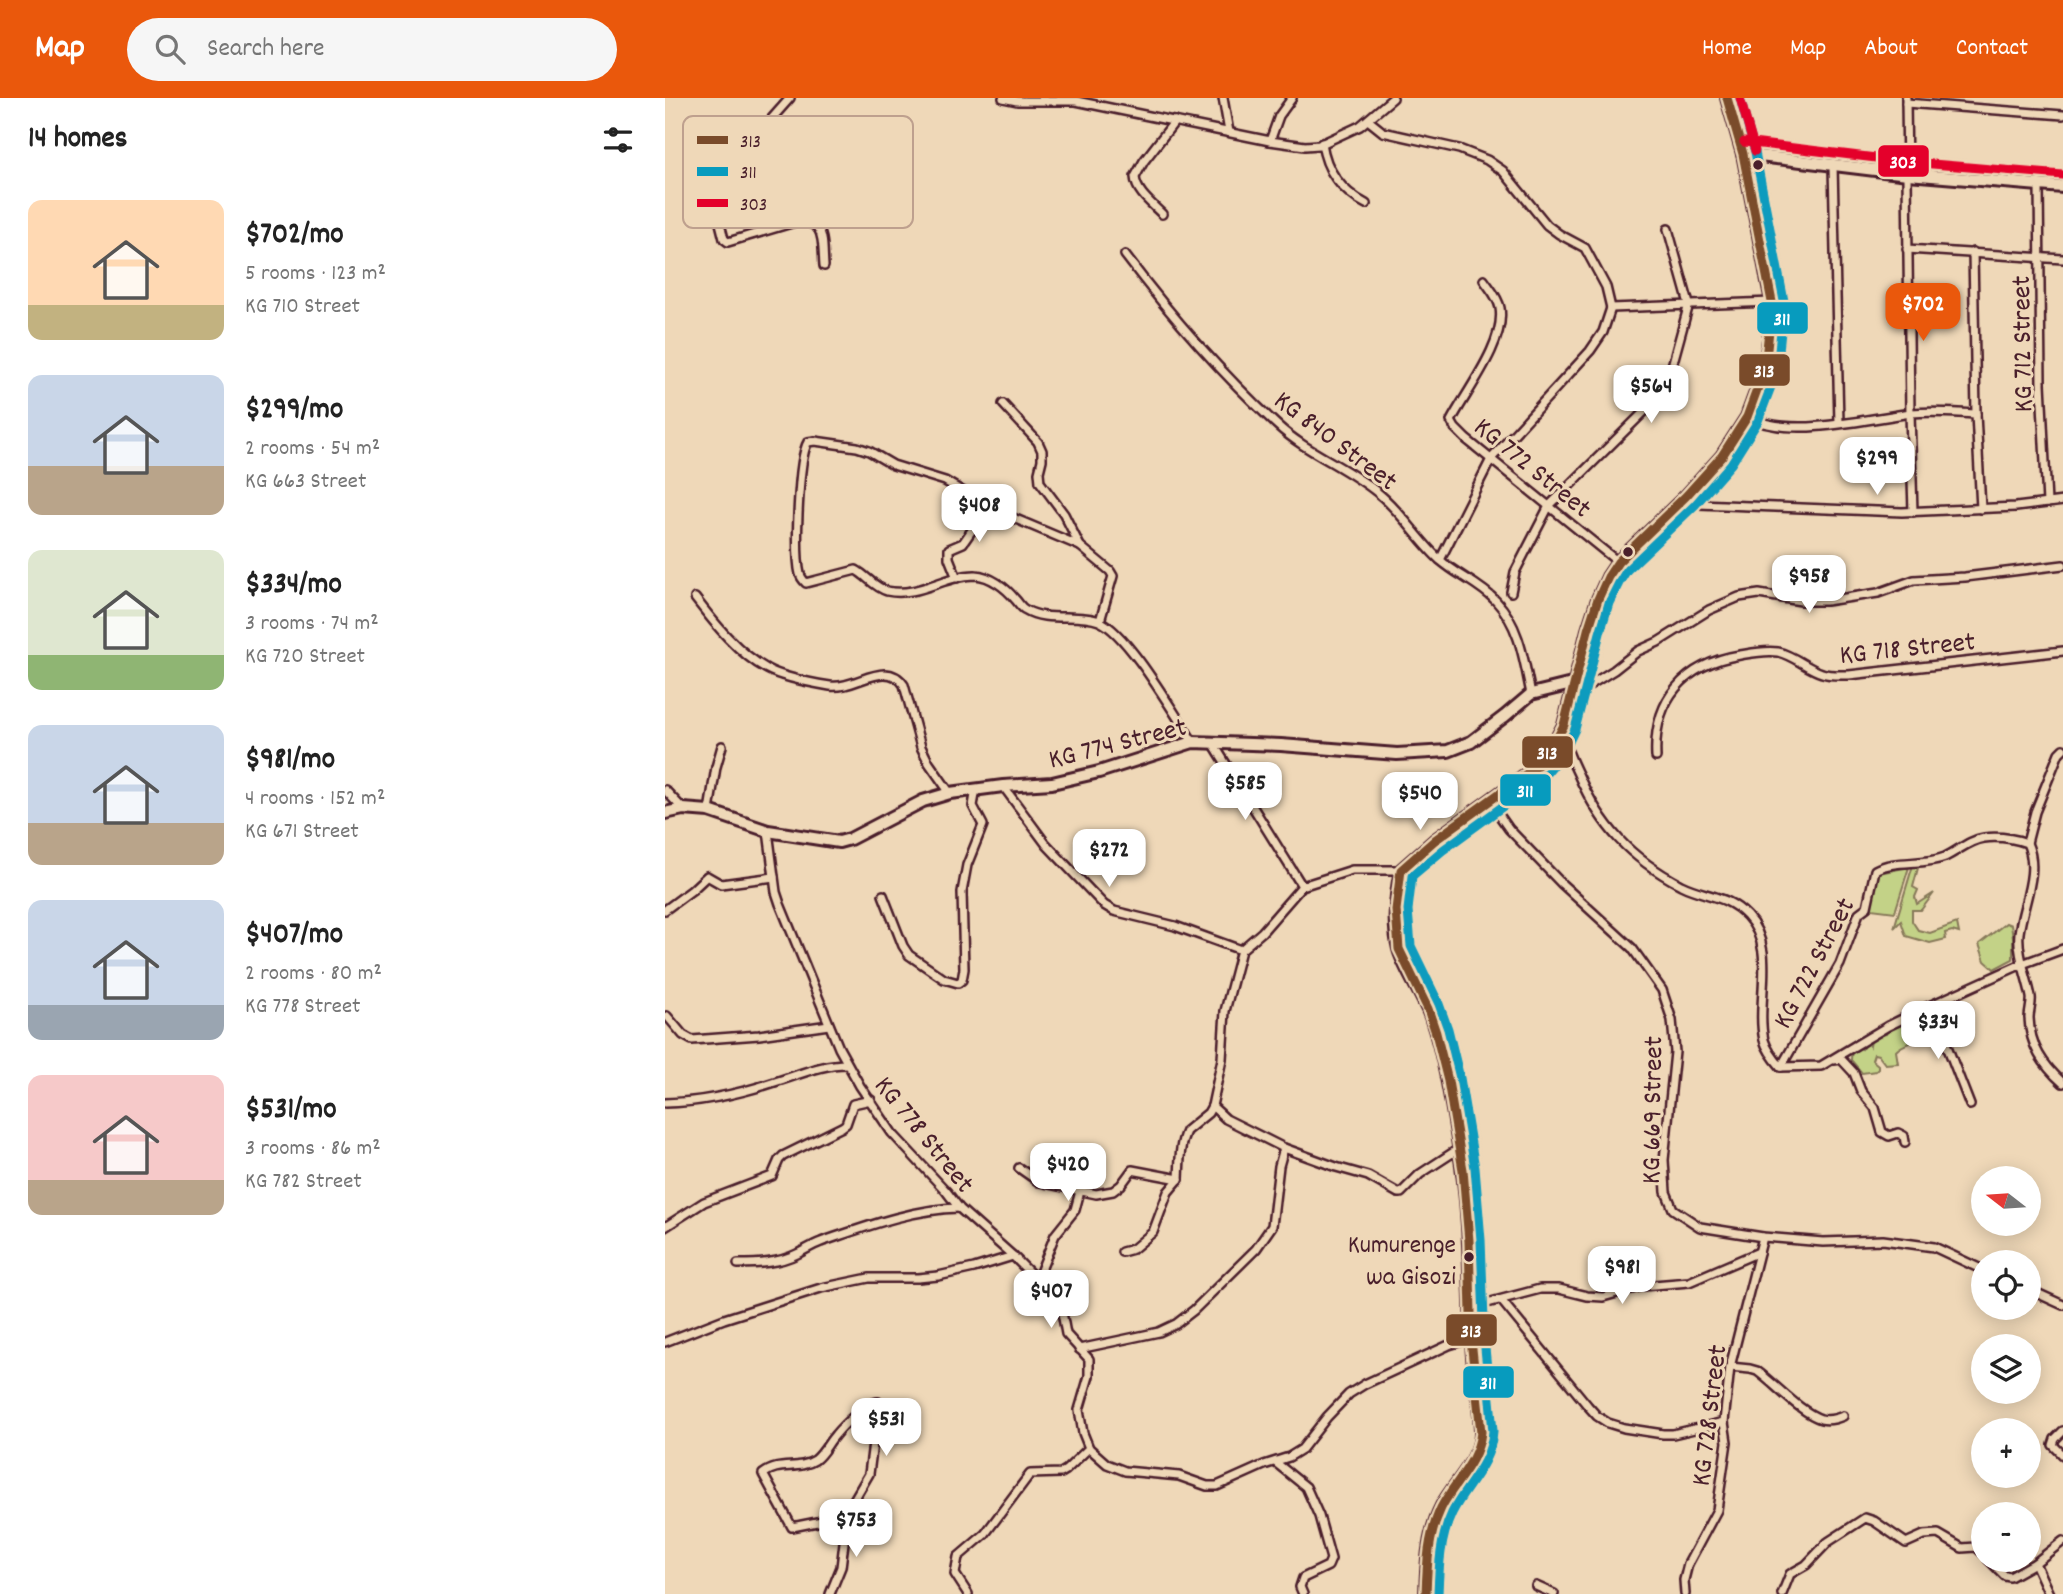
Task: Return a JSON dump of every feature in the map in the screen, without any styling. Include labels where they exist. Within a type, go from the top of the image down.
[{"type":"main road","points":[[1426,1594],[1428,1552],[1436,1521],[1441,1507],[1475,1455],[1480,1445],[1481,1432],[1475,1386],[1470,1251],[1460,1148],[1438,1042],[1425,1003],[1400,951],[1397,911],[1401,870],[1434,840],[1535,768],[1554,744],[1564,725],[1588,630],[1608,577],[1618,562],[1686,496],[1722,456],[1747,417],[1765,368],[1772,302],[1743,154],[1727,98]]},
{"type":"main road","points":[[1743,154],[1908,174],[2063,187]]},
{"type":"main road","name":"KG 774 Street","points":[[665,813],[683,809],[709,811],[768,831],[839,842],[850,839],[923,801],[950,793],[1052,783],[1098,772],[1193,742],[1281,745],[1397,754],[1448,751],[1471,742],[1531,694],[1576,683]]},
{"type":"street","points":[[774,116],[790,98]]},
{"type":"street","points":[[1003,98],[1017,101],[1076,101],[1305,146],[1322,143],[1360,126],[1393,98]]},
{"type":"street","points":[[1223,98],[1229,132]]},
{"type":"street","points":[[1270,141],[1279,116],[1291,98]]},
{"type":"street","points":[[1975,98],[1975,109]]},
{"type":"street","points":[[1913,512],[1906,101],[2063,115]]},
{"type":"street","points":[[1368,120],[1383,132],[1459,149],[1495,164],[1547,225],[1585,248],[1607,287],[1611,307],[1603,332],[1590,351],[1491,459],[1440,560]]},
{"type":"street","points":[[1162,214],[1145,197],[1137,186],[1135,177],[1175,121]]},
{"type":"street","points":[[1322,143],[1337,182],[1349,194],[1366,204]]},
{"type":"street","points":[[1833,166],[1839,422]]},
{"type":"street","name":"KG 712 Street","points":[[2039,185],[2043,444],[2047,503]]},
{"type":"street","points":[[721,228],[724,239],[728,242],[776,228]]},
{"type":"street","points":[[818,228],[824,266]]},
{"type":"street","points":[[1511,592],[1515,572],[1549,506],[1656,400],[1669,377],[1689,304],[1668,229]]},
{"type":"street","points":[[1907,249],[2063,258]]},
{"type":"street","points":[[1973,253],[1981,509]]},
{"type":"street","name":"KG 840 Street","points":[[1125,255],[1156,297],[1208,356],[1278,426],[1296,441],[1379,494],[1440,560],[1495,600],[1510,620],[1520,642],[1531,694]]},
{"type":"street","name":"KG 772 Street","points":[[1484,280],[1501,312],[1498,330],[1493,347],[1451,421],[1455,428],[1491,459],[1618,562]]},
{"type":"street","points":[[1611,307],[1772,302]]},
{"type":"street","points":[[1003,404],[1038,442],[1042,451],[1040,482],[1064,514],[1080,546]]},
{"type":"street","points":[[1747,417],[1765,424],[1826,426],[1910,413],[1976,414]]},
{"type":"street","points":[[1100,621],[1113,576],[1080,546],[988,507],[945,481],[893,464],[869,451],[836,444],[808,442],[806,445],[797,519],[800,574],[806,583],[856,570],[876,586],[888,591],[907,592],[957,578],[979,575],[1005,588],[1021,607],[1034,614],[1100,621],[1134,653],[1193,742]]},
{"type":"street","points":[[1686,496],[1698,504],[1913,512],[2063,501]]},
{"type":"street","points":[[957,578],[949,558],[949,549],[963,543],[988,507]]},
{"type":"street","points":[[1571,696],[1709,610],[1739,597],[1759,594],[1801,601],[1826,601],[1878,593],[1915,580],[2063,565]]},
{"type":"street","points":[[695,598],[722,633],[761,665],[776,673],[840,687],[882,674],[899,678],[904,685],[921,747],[950,793]]},
{"type":"street","name":"KG 718 Street","points":[[1656,757],[1659,719],[1673,690],[1695,671],[1730,657],[1767,651],[1778,652],[1823,674],[1849,675],[2063,651]]},
{"type":"street","points":[[1564,725],[1566,747],[1584,788],[1599,816],[1621,842],[1646,864],[1681,885],[1735,904],[1750,919],[1763,956],[1765,1040],[1773,1058],[1781,1067],[1821,1066],[1888,1026],[1927,1007],[2022,964],[2063,949]]},
{"type":"street","points":[[1213,743],[1302,886]]},
{"type":"street","points":[[709,811],[722,746]]},
{"type":"street","points":[[2063,749],[2042,793],[2027,843],[2033,864],[2019,937],[2022,964],[2031,999],[2029,1019],[2033,1041],[2039,1058],[2063,1083]]},
{"type":"street","points":[[1003,786],[1047,844],[1104,905],[1114,911],[1175,926],[1241,950]]},
{"type":"street","points":[[883,895],[909,955],[944,978],[958,983],[962,980],[962,892],[967,865],[983,825],[973,806],[977,789]]},
{"type":"street","points":[[665,790],[683,809]]},
{"type":"street","name":"KG 669 Street","points":[[1490,802],[1518,838],[1562,884],[1632,948],[1662,990],[1672,1020],[1675,1052],[1664,1160],[1666,1192],[1673,1209],[1700,1227],[1763,1237],[1823,1242],[1883,1240],[1921,1245],[1934,1247],[1971,1264]]},
{"type":"street","name":"KG 778 Street","points":[[768,831],[780,904],[847,1064],[892,1133],[959,1208],[1013,1256],[1061,1307],[1066,1334],[1087,1355],[1090,1367],[1079,1409],[1089,1448]]},
{"type":"street","name":"KG 722 Street","points":[[1781,1067],[1840,964],[1859,914],[1867,907],[1875,870],[1883,866],[1944,857],[1980,838],[2003,836],[2027,843]]},
{"type":"street","points":[[1122,1252],[1133,1249],[1153,1232],[1168,1192],[1179,1180],[1184,1135],[1212,1106],[1222,1059],[1226,1011],[1241,950],[1262,932],[1302,886],[1352,870],[1401,870]]},
{"type":"street","points":[[665,910],[707,876],[721,884],[774,877]]},
{"type":"street","points":[[1927,1007],[1947,1046],[1970,1105]]},
{"type":"street","points":[[667,1016],[683,1035],[692,1040],[759,1035],[829,1024]]},
{"type":"street","points":[[1821,1066],[1831,1060],[1841,1059],[1854,1073],[1861,1091],[1875,1108],[1882,1132],[1889,1136],[1898,1133],[1904,1136],[1905,1142]]},
{"type":"street","points":[[665,1102],[729,1094],[776,1082],[828,1064],[847,1064]]},
{"type":"street","points":[[665,1227],[704,1202],[772,1176],[781,1157],[842,1127],[846,1124],[853,1104],[871,1100]]},
{"type":"street","points":[[1212,1106],[1226,1119],[1284,1148],[1368,1176],[1389,1186],[1395,1192],[1401,1193],[1420,1174],[1460,1148]]},
{"type":"street","points":[[1079,1349],[1159,1332],[1176,1324],[1194,1310],[1256,1249],[1272,1226],[1279,1166],[1284,1148]]},
{"type":"street","points":[[1019,1168],[1039,1182],[1096,1194],[1113,1191],[1132,1170],[1179,1180]]},
{"type":"street","points":[[1037,1280],[1055,1235],[1075,1210],[1080,1191]]},
{"type":"street","points":[[738,1264],[771,1262],[796,1255],[823,1241],[884,1222],[936,1208],[959,1208]]},
{"type":"street","name":"KG 728 Street","points":[[1685,1594],[1684,1580],[1688,1564],[1717,1510],[1727,1442],[1724,1422],[1730,1367],[1763,1237]]},
{"type":"street","points":[[1472,1307],[1548,1288],[1604,1297],[1642,1286],[1680,1284],[1759,1252]]},
{"type":"street","points":[[665,1342],[725,1319],[821,1288],[869,1278],[938,1276],[1013,1256]]},
{"type":"street","points":[[2041,1295],[2063,1305]]},
{"type":"street","points":[[1501,1300],[1588,1406],[1608,1423],[1623,1428],[1673,1434],[1724,1422]]},
{"type":"street","points":[[968,1594],[955,1574],[958,1557],[985,1534],[1030,1474],[1061,1473],[1089,1448],[1107,1464],[1125,1471],[1179,1476],[1207,1486],[1217,1486],[1246,1472],[1290,1457],[1302,1449],[1349,1394],[1366,1384],[1449,1345],[1472,1338]]},
{"type":"street","points":[[1730,1367],[1757,1371],[1820,1419],[1831,1420],[1843,1416]]},
{"type":"street","points":[[830,1594],[841,1567],[847,1516],[870,1474],[875,1427],[881,1406],[878,1402],[870,1403],[837,1433],[814,1461],[802,1466],[783,1466],[765,1472],[764,1477],[792,1527],[831,1517],[847,1516]]},
{"type":"street","points":[[2063,1431],[2053,1445],[2063,1455]]},
{"type":"street","points":[[1275,1462],[1306,1486],[1319,1516],[1331,1559],[1328,1566],[1303,1578],[1300,1587],[1303,1594]]},
{"type":"street","points":[[1782,1594],[1790,1574],[1807,1565],[1828,1542],[1865,1518],[1874,1521],[1903,1542],[1910,1542],[1931,1533],[1945,1536],[1965,1548],[1971,1548]]},
{"type":"street","points":[[2041,1558],[2063,1541]]},
{"type":"street","points":[[2001,1572],[2010,1577],[2019,1572]]},
{"type":"street","points":[[2039,1572],[2049,1594]]},
{"type":"street","points":[[1536,1586],[1554,1594]]},
{"type":"green space","points":[[1913,865],[1918,868],[1913,887],[1918,890],[1915,897],[1917,904],[1934,893],[1921,910],[1912,910],[1912,921],[1918,930],[1930,933],[1957,923],[1959,933],[1945,933],[1946,939],[1930,943],[1906,936],[1901,921],[1894,928]]},
{"type":"green space","points":[[1909,867],[1895,912],[1871,909],[1879,873]]},
{"type":"green space","points":[[2006,923],[2011,925],[2013,959],[1994,969],[1985,961],[1979,944]]},
{"type":"green space","points":[[1927,1018],[1931,1021],[1939,1041],[1934,1039],[1930,1029],[1926,1028],[1928,1032],[1925,1036],[1896,1051],[1898,1063],[1885,1064],[1874,1054],[1872,1060],[1878,1065],[1876,1071],[1862,1073],[1851,1060],[1852,1046],[1856,1045],[1862,1049],[1867,1041],[1870,1046],[1872,1036],[1886,1034],[1888,1026],[1895,1027],[1901,1022],[1907,1028]]},
{"type":"transit line","name":"313","points":[[1426,1594],[1433,1529],[1441,1508],[1475,1453],[1481,1432],[1472,1349],[1469,1241],[1463,1170],[1448,1081],[1436,1033],[1428,1009],[1399,949],[1396,910],[1401,870],[1435,840],[1535,768],[1554,744],[1564,725],[1588,630],[1608,577],[1618,562],[1686,496],[1722,456],[1747,417],[1765,368],[1772,302],[1743,154],[1727,98]]},
{"type":"transit line","name":"311","points":[[1438,1594],[1441,1553],[1448,1523],[1483,1465],[1493,1431],[1485,1348],[1475,1168],[1460,1078],[1448,1029],[1411,946],[1408,910],[1412,876],[1543,777],[1564,752],[1575,729],[1609,603],[1619,583],[1627,570],[1695,505],[1731,464],[1758,421],[1777,371],[1784,301],[1755,152],[1740,98]]},
{"type":"transit line","name":"303","points":[[1740,98],[1755,151]]},
{"type":"transit line","name":"303","points":[[1744,142],[1909,162],[2063,175]]},
{"type":"place","name":"Kumurenge wa Gisozi","points":[[1469,1257]]}]
